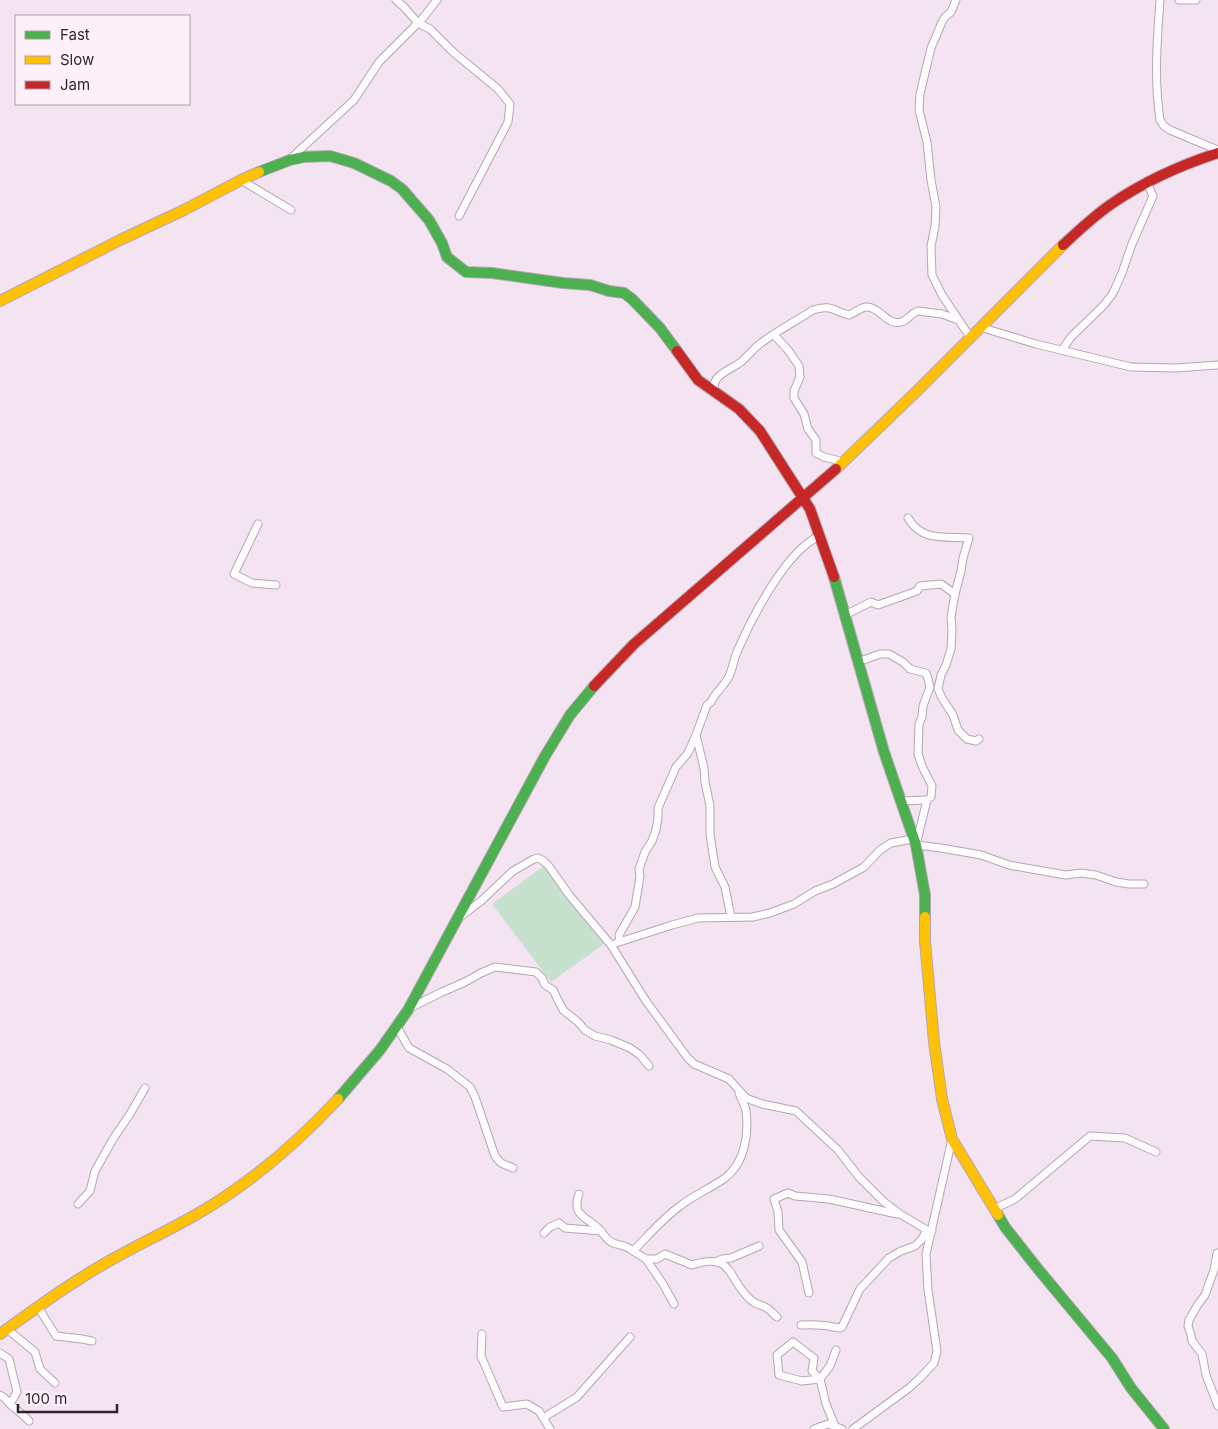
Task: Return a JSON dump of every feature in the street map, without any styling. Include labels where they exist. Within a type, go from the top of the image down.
[{"type":"street","points":[[396,0],[418,23],[430,29],[453,52],[498,89],[510,104],[508,122],[459,216]]},
{"type":"street","points":[[287,162],[354,100],[379,62],[418,23],[437,0]]},
{"type":"street","points":[[956,0],[951,12],[942,22],[931,48],[920,94],[919,110],[927,142],[936,207],[931,246],[932,275],[970,337]]},
{"type":"street","points":[[1160,0],[1156,58],[1156,88],[1160,120],[1170,130],[1218,151]]},
{"type":"street","points":[[1179,0],[1196,0]]},
{"type":"street","points":[[55,1383],[40,1370],[35,1352],[3,1331],[97,1268],[204,1210],[245,1182],[279,1157],[320,1119],[351,1086],[380,1050],[408,1010],[544,756],[585,696],[634,644],[844,462],[1076,232],[1110,205],[1147,183],[1218,151]]},
{"type":"street","points":[[0,301],[241,180],[304,157],[330,156],[354,162],[391,181],[402,189],[429,220],[448,257],[466,272],[492,273],[590,285],[624,293],[632,299],[660,328],[692,373],[703,384],[739,410],[760,431],[810,509],[845,615],[884,752],[921,869],[925,896],[925,941],[934,1042],[942,1099],[952,1139],[1005,1227],[1094,1335],[1112,1358],[1131,1388],[1164,1429]]},
{"type":"street","points":[[241,180],[291,210]]},
{"type":"street","points":[[1062,350],[1071,337],[1104,305],[1113,293],[1153,196],[1147,183]]},
{"type":"street","points":[[714,391],[714,382],[722,374],[740,363],[758,345],[813,310],[829,307],[849,315],[864,307],[870,307],[896,322],[901,322],[918,311],[942,314],[958,320]]},
{"type":"street","points":[[980,327],[1036,344],[1131,367],[1176,368],[1218,366]]},
{"type":"street","points":[[774,335],[799,366],[800,382],[794,391],[794,398],[804,414],[808,429],[816,440],[816,453],[844,462]]},
{"type":"street","points":[[908,518],[913,526],[923,534],[968,538],[951,617],[951,649],[938,689],[953,715],[958,730],[967,739],[976,741],[979,739]]},
{"type":"street","points":[[258,524],[234,574],[252,584],[276,585]]},
{"type":"street","points":[[620,941],[619,935],[635,907],[640,876],[639,869],[656,830],[658,808],[676,767],[688,753],[707,705],[730,675],[738,652],[776,579],[799,551],[814,538],[820,536]]},
{"type":"street","points":[[845,615],[871,602],[878,605],[917,591],[920,586],[942,584],[955,594]]},
{"type":"street","points":[[858,662],[880,654],[889,654],[903,662],[910,669],[926,673],[928,679],[930,687],[919,724],[918,754],[932,786],[931,797],[927,800],[914,842]]},
{"type":"street","points":[[696,735],[710,806],[710,834],[715,867],[725,887],[732,917]]},
{"type":"street","points":[[900,800],[927,800]]},
{"type":"street","points":[[611,945],[698,918],[753,917],[794,904],[815,891],[833,884],[864,867],[880,850],[891,843],[914,842],[981,854],[1010,865],[1066,875],[1081,873],[1096,875],[1116,882],[1144,884]]},
{"type":"street","points":[[457,919],[481,901],[512,870],[538,858],[542,860],[548,864],[570,896],[611,945],[646,1001],[687,1058],[694,1064],[729,1079],[746,1098],[789,1108],[804,1116],[838,1150],[872,1191],[900,1214],[929,1230]]},
{"type":"street","points":[[408,1010],[495,967],[536,972],[542,978],[545,985],[552,990],[564,1010],[585,1030],[595,1036],[630,1048],[640,1055],[649,1066]]},
{"type":"street","points":[[396,1025],[409,1048],[448,1069],[470,1087],[495,1156],[501,1163],[513,1168]]},
{"type":"street","points":[[78,1204],[90,1192],[95,1171],[145,1088]]},
{"type":"street","points":[[633,1251],[669,1214],[726,1177],[733,1170],[745,1148],[746,1110],[739,1091]]},
{"type":"street","points":[[994,1209],[1015,1200],[1090,1136],[1125,1138],[1156,1152]]},
{"type":"street","points":[[853,1429],[909,1388],[934,1362],[937,1351],[928,1290],[926,1254],[929,1230],[952,1139]]},
{"type":"street","points":[[809,1293],[802,1262],[779,1230],[778,1212],[774,1200],[788,1192],[794,1196],[830,1199],[900,1214]]},
{"type":"street","points":[[579,1194],[576,1201],[579,1213],[583,1218],[597,1227],[612,1242],[629,1247],[646,1259],[674,1304]]},
{"type":"street","points":[[544,1233],[558,1223],[565,1228],[601,1231]]},
{"type":"street","points":[[800,1325],[842,1327],[860,1289],[889,1258],[915,1246],[929,1230]]},
{"type":"street","points":[[716,1262],[759,1246]]},
{"type":"street","points":[[1217,1253],[1214,1270],[1205,1295],[1189,1320],[1188,1326],[1192,1341],[1202,1354],[1205,1362],[1206,1375],[1218,1406]]},
{"type":"street","points":[[646,1259],[657,1259],[665,1254],[692,1265],[706,1260],[722,1264],[728,1268],[739,1287],[751,1300],[767,1308],[777,1317]]},
{"type":"street","points":[[38,1307],[56,1336],[92,1341]]},
{"type":"street","points":[[482,1334],[481,1356],[503,1407],[527,1404],[540,1411],[550,1429]]},
{"type":"street","points":[[543,1418],[576,1397],[630,1337]]},
{"type":"street","points":[[820,1380],[802,1381],[779,1375],[778,1355],[793,1342],[814,1358],[812,1371],[820,1380],[826,1404],[838,1427]]},
{"type":"street","points":[[820,1380],[830,1366],[836,1350]]},
{"type":"street","points":[[0,1353],[9,1359],[14,1377],[16,1392],[10,1404]]},
{"type":"street","points":[[0,1395],[24,1414],[29,1421]]},
{"type":"street","points":[[814,1429],[828,1424],[838,1427]]},
{"type":"green space","points":[[545,865],[604,944],[551,982],[492,904]]},
{"type":"traffic: fast","points":[[259,172],[290,160],[304,157],[330,156],[354,163],[391,181],[402,189],[429,220],[442,243],[447,257],[466,272],[492,273],[590,285],[624,293],[660,328],[677,351]]},
{"type":"traffic: fast","points":[[834,577],[884,752],[916,845],[925,895],[925,917]]},
{"type":"traffic: fast","points":[[338,1099],[380,1050],[408,1010],[545,756],[570,715],[594,686]]},
{"type":"traffic: fast","points":[[998,1215],[1005,1227],[1038,1269],[1112,1358],[1131,1388],[1164,1429]]},
{"type":"traffic: slow","points":[[0,301],[259,172]]},
{"type":"traffic: slow","points":[[836,469],[1063,245]]},
{"type":"traffic: slow","points":[[925,917],[925,941],[934,1042],[942,1099],[952,1139],[998,1215]]},
{"type":"traffic: slow","points":[[0,1334],[60,1291],[127,1251],[189,1219],[240,1186],[291,1145],[338,1099]]},
{"type":"traffic: jam","points":[[1063,245],[1098,214],[1136,189],[1176,169],[1218,153]]},
{"type":"traffic: jam","points":[[677,351],[698,380],[739,409],[760,431],[810,509],[834,577]]},
{"type":"traffic: jam","points":[[594,686],[634,644],[836,469]]}]
